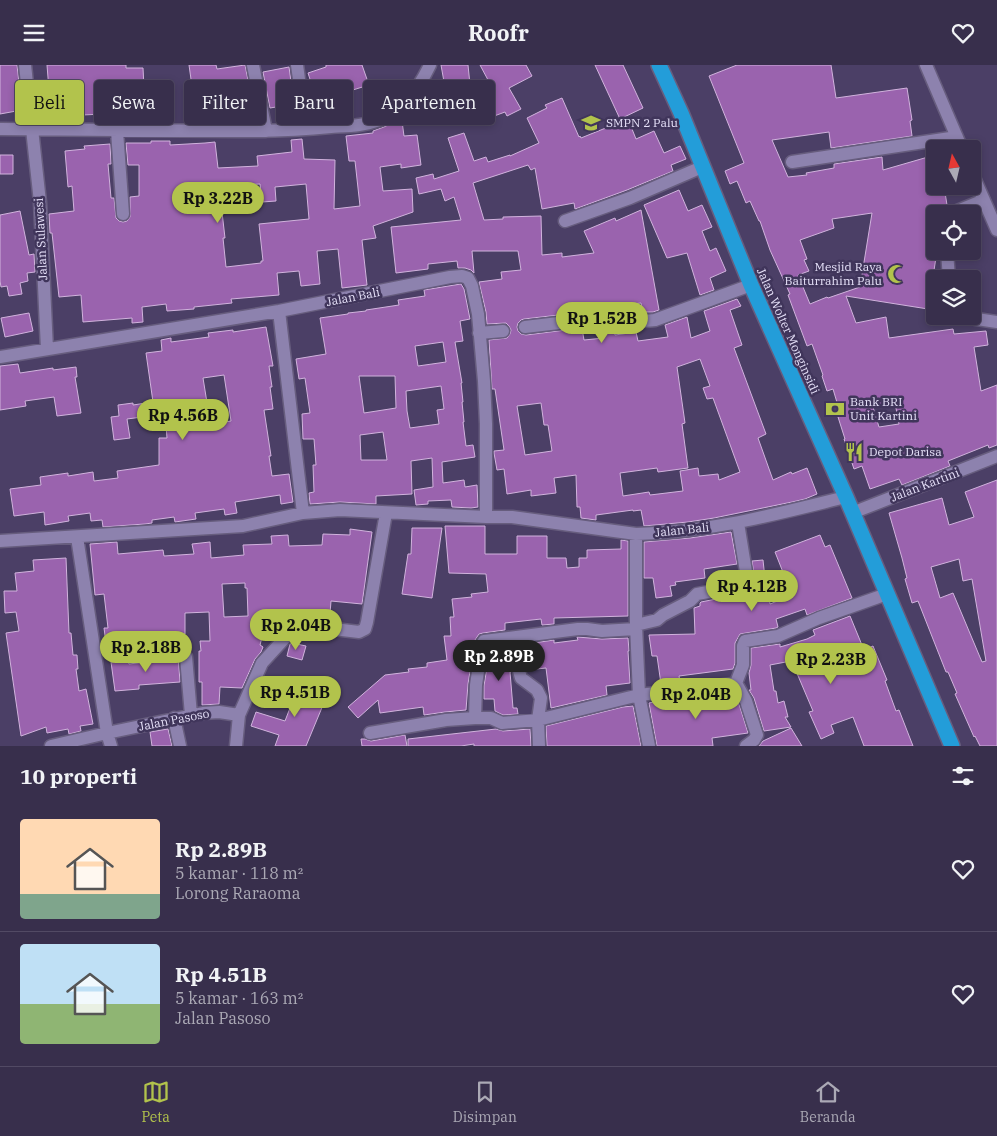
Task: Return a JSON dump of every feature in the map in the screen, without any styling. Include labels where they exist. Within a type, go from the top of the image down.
[{"type":"highway","name":"Jalan Wolter Monginsidi","points":[[659,65],[681,113],[751,285],[846,497],[952,746]]},
{"type":"street","name":"Jalan Sulawesi","points":[[25,65],[40,202],[47,349]]},
{"type":"street","points":[[253,65],[266,131]]},
{"type":"street","points":[[296,65],[306,129]]},
{"type":"street","points":[[0,129],[266,131],[363,125],[380,120],[401,106],[415,92],[430,65]]},
{"type":"street","points":[[926,65],[959,140]]},
{"type":"street","points":[[117,131],[123,214]]},
{"type":"street","points":[[792,162],[926,147]]},
{"type":"street","points":[[565,221],[630,198],[702,167]]},
{"type":"street","points":[[981,193],[996,223]]},
{"type":"street","points":[[972,205],[984,200]]},
{"type":"street","name":"Jalan Bali","points":[[0,357],[279,311],[462,275],[468,278],[472,286],[478,314],[486,424],[486,517]]},
{"type":"street","points":[[525,327],[626,315],[637,320],[655,320],[751,285]]},
{"type":"street","points":[[279,311],[303,513]]},
{"type":"street","points":[[981,320],[997,322]]},
{"type":"street","points":[[479,333],[503,331]]},
{"type":"street","name":"Jalan Kartini","points":[[852,513],[997,456]]},
{"type":"street","name":"Jalan Bali","points":[[0,541],[243,526],[303,513],[340,511],[512,517],[636,534],[654,534],[738,523],[846,497]]},
{"type":"street","points":[[236,746],[239,714],[262,663],[284,639],[291,633],[317,627],[359,633],[365,629],[386,513]]},
{"type":"street","points":[[476,718],[476,685],[482,642],[578,629],[602,631],[636,627],[657,620],[690,601],[697,594],[745,585],[747,579],[738,523]]},
{"type":"street","points":[[636,534],[636,627],[639,695],[649,746]]},
{"type":"street","points":[[77,537],[107,733],[111,746]]},
{"type":"street","points":[[736,683],[743,665],[744,641],[778,636],[819,618],[887,594]]},
{"type":"street","points":[[510,637],[521,678],[537,689],[539,693],[539,746]]},
{"type":"street","points":[[186,657],[191,715]]},
{"type":"street","points":[[370,733],[446,720],[491,718],[502,723],[538,720],[639,695],[736,683]]},
{"type":"street","points":[[736,683],[746,701],[757,737],[746,746]]},
{"type":"street","name":"Jalan Pasoso","points":[[51,746],[191,715],[219,712],[239,714]]},
{"type":"street","points":[[174,718],[180,746]]},
{"type":"building","points":[[0,65],[17,65],[19,80],[15,80],[15,111],[0,114]]},
{"type":"building","points":[[47,65],[126,65],[126,68],[143,68],[144,80],[94,80],[94,114],[84,115],[84,80],[48,80]]},
{"type":"building","points":[[189,65],[216,65],[217,69],[245,65],[248,80],[191,80]]},
{"type":"building","points":[[326,65],[362,65],[367,80],[363,80],[363,87],[353,90],[353,80],[310,80],[308,73],[326,67]]},
{"type":"building","points":[[441,65],[468,65],[470,80],[444,80]]},
{"type":"building","points":[[480,65],[526,65],[532,76],[509,88],[521,109],[507,116],[505,112],[495,116],[495,80],[488,80]]},
{"type":"building","points":[[595,65],[623,65],[643,108],[620,119]]},
{"type":"building","points":[[737,65],[831,65],[836,98],[907,88],[912,120],[910,121],[912,136],[831,148],[829,132],[772,140],[788,177],[807,175],[806,173],[834,168],[834,164],[882,157],[883,170],[926,158],[926,195],[945,195],[947,205],[926,205],[926,260],[936,260],[934,270],[926,270],[926,309],[846,296],[856,323],[886,317],[889,338],[953,329],[954,334],[986,331],[988,345],[974,347],[981,391],[997,385],[997,445],[989,448],[988,445],[948,461],[950,466],[902,485],[899,479],[870,489],[862,466],[854,469],[838,417],[841,416],[833,389],[827,391],[812,344],[807,346],[788,295],[790,294],[770,250],[760,221],[750,201],[746,203],[737,181],[730,184],[725,171],[744,163],[709,76]],"holes":[[[872,213],[860,287],[810,304],[798,275],[809,271],[804,260],[807,259],[800,240],[834,228],[832,219]],[[895,403],[899,424],[879,427],[873,407]]]},
{"type":"building","points":[[289,67],[291,80],[276,80],[276,107],[270,108],[263,72]]},
{"type":"building","points":[[562,98],[581,138],[628,119],[636,139],[654,131],[664,153],[680,146],[686,159],[671,165],[673,171],[575,209],[574,203],[542,209],[535,168],[531,170],[528,165],[473,183],[484,220],[503,219],[503,217],[541,216],[542,255],[562,253],[562,257],[594,253],[584,231],[615,218],[616,221],[641,210],[659,310],[643,312],[641,303],[611,306],[611,309],[524,319],[518,323],[518,331],[526,335],[582,328],[584,340],[604,338],[602,326],[614,325],[615,335],[636,332],[638,341],[668,337],[665,325],[687,317],[691,338],[710,331],[704,311],[737,299],[741,306],[730,310],[742,345],[734,348],[766,434],[758,438],[773,480],[791,472],[792,474],[807,468],[817,494],[805,499],[714,518],[644,526],[641,510],[596,515],[596,520],[581,518],[580,507],[577,507],[576,475],[554,478],[556,493],[531,496],[531,490],[507,494],[504,469],[497,470],[494,453],[494,451],[504,450],[495,389],[492,389],[489,340],[507,338],[511,330],[506,323],[487,324],[479,282],[502,279],[501,272],[521,270],[518,251],[472,251],[474,273],[465,268],[458,268],[457,261],[428,264],[428,269],[396,273],[391,227],[461,220],[454,197],[445,201],[441,189],[419,194],[416,178],[433,174],[434,179],[459,171],[448,138],[464,133],[474,161],[486,157],[488,162],[510,156],[539,143],[527,118],[547,108],[545,105]],"holes":[[[700,359],[710,386],[703,388],[707,399],[713,398],[740,472],[719,480],[718,474],[699,476],[698,468],[680,471],[683,491],[650,495],[649,492],[623,496],[620,473],[657,468],[658,472],[688,468],[682,424],[685,423],[677,367]],[[541,403],[544,425],[548,425],[552,451],[525,455],[517,406]]]},
{"type":"building","points":[[388,125],[403,125],[404,136],[417,135],[421,165],[401,168],[401,164],[380,167],[383,191],[412,189],[413,212],[373,226],[376,238],[362,240],[367,285],[342,288],[338,249],[317,251],[320,284],[301,286],[299,271],[277,273],[279,295],[231,299],[232,303],[194,307],[194,309],[167,311],[166,304],[142,307],[143,322],[132,323],[132,318],[83,322],[81,295],[59,297],[49,214],[74,211],[72,186],[68,187],[65,151],[85,149],[84,146],[110,144],[111,164],[108,164],[111,198],[114,198],[116,218],[123,222],[127,221],[130,217],[130,197],[139,196],[139,165],[128,165],[126,143],[170,141],[170,145],[215,142],[218,168],[258,166],[257,156],[292,152],[291,140],[302,139],[304,159],[335,160],[334,209],[360,206],[355,161],[349,161],[346,136],[373,133],[373,131]],"holes":[[[260,184],[262,202],[276,201],[275,187],[306,184],[309,219],[259,224],[263,261],[261,263],[226,267],[223,238],[225,238],[219,186]]]},
{"type":"building","points":[[0,155],[13,155],[13,174],[0,174]]},
{"type":"building","points":[[679,190],[688,211],[702,205],[712,227],[702,231],[710,251],[716,248],[726,271],[710,278],[714,290],[700,295],[687,253],[667,258],[644,205]]},
{"type":"building","points":[[20,211],[29,255],[34,254],[35,272],[27,273],[28,281],[20,283],[22,294],[9,296],[7,286],[1,287],[0,281],[0,215]]},
{"type":"building","points":[[461,284],[464,289],[470,319],[460,321],[463,341],[455,342],[462,383],[466,446],[473,445],[475,457],[442,462],[443,483],[464,480],[465,487],[477,485],[478,507],[452,507],[451,500],[428,501],[428,504],[416,505],[414,490],[433,487],[432,458],[411,461],[412,494],[376,496],[376,504],[340,502],[310,504],[309,493],[314,492],[313,465],[316,465],[314,439],[303,439],[302,414],[310,413],[305,378],[299,379],[296,359],[326,354],[320,318],[399,305],[398,300],[425,296],[424,290]],"holes":[[[443,342],[446,362],[418,366],[415,346]],[[359,376],[395,376],[396,408],[364,413]],[[441,386],[444,409],[437,410],[439,424],[410,428],[406,391]],[[383,432],[387,460],[361,460],[360,435]]]},
{"type":"building","points":[[29,313],[33,331],[5,337],[1,318]]},
{"type":"building","points":[[266,327],[273,366],[269,366],[273,409],[264,410],[272,476],[289,474],[293,502],[281,504],[280,495],[235,502],[237,513],[225,515],[224,509],[195,513],[196,519],[175,522],[174,517],[152,520],[152,523],[145,524],[103,527],[102,520],[91,521],[90,513],[68,516],[69,521],[45,525],[44,512],[14,516],[10,489],[41,485],[40,477],[68,473],[68,476],[93,472],[94,481],[118,478],[117,471],[159,465],[159,438],[167,438],[165,414],[127,419],[130,438],[114,440],[111,417],[119,416],[118,405],[153,402],[146,353],[162,351],[161,340],[171,338],[171,342],[209,337],[208,333],[233,330],[233,332]],"holes":[[[224,375],[231,421],[212,424],[203,378]]]},
{"type":"building","points":[[18,364],[20,373],[76,367],[77,377],[75,377],[81,413],[57,416],[54,397],[25,401],[26,406],[0,410],[0,366]]},
{"type":"building","points":[[997,480],[997,746],[980,746],[974,737],[918,601],[912,603],[889,513],[942,498],[949,525],[974,517],[965,492]],"holes":[[[959,559],[963,581],[972,579],[986,661],[982,662],[953,593],[940,598],[931,567]]]},
{"type":"building","points":[[445,526],[485,526],[485,554],[517,554],[517,536],[547,536],[547,558],[566,558],[567,568],[579,567],[579,558],[587,558],[587,550],[621,549],[621,540],[628,541],[628,616],[554,618],[554,624],[542,625],[541,619],[505,623],[505,630],[479,634],[475,640],[466,710],[424,715],[423,707],[380,713],[378,700],[358,718],[348,707],[385,675],[409,672],[408,669],[427,667],[427,663],[447,660],[444,636],[451,636],[450,617],[454,617],[452,599],[472,597],[471,594],[488,592],[486,574],[449,573]]},
{"type":"building","points":[[412,528],[442,528],[432,598],[402,594],[408,554],[411,554]]},
{"type":"building","points":[[350,529],[372,532],[362,604],[331,601],[330,614],[300,613],[297,623],[286,627],[266,622],[260,645],[263,647],[255,659],[242,688],[220,687],[219,704],[202,705],[202,682],[199,682],[200,641],[210,641],[209,612],[185,613],[185,634],[106,643],[104,628],[108,628],[104,594],[95,595],[90,544],[117,542],[118,554],[163,550],[164,556],[194,554],[192,544],[210,542],[211,558],[244,555],[243,545],[272,544],[271,536],[288,535],[289,546],[322,545],[323,534],[350,535]],"holes":[[[245,583],[245,588],[247,588],[248,616],[224,617],[222,584]]]},
{"type":"building","points":[[731,532],[737,564],[704,569],[705,578],[675,582],[676,585],[670,586],[672,596],[656,598],[653,578],[644,578],[644,542]]},
{"type":"building","points":[[820,535],[825,547],[830,545],[852,598],[807,615],[805,609],[776,619],[778,627],[776,628],[740,634],[735,643],[735,663],[733,669],[679,676],[680,682],[661,684],[657,656],[652,656],[649,635],[695,634],[694,608],[700,606],[701,602],[751,591],[755,580],[752,561],[763,560],[767,597],[769,597],[770,604],[792,595],[775,552]]},
{"type":"building","points":[[66,558],[69,633],[71,633],[73,655],[77,655],[78,669],[76,669],[79,691],[86,689],[93,724],[80,726],[81,731],[69,734],[68,729],[47,733],[46,727],[21,736],[6,633],[19,631],[16,612],[5,613],[4,591],[17,591],[15,573],[34,571],[33,560]]},
{"type":"building","points":[[850,616],[864,650],[873,646],[887,680],[885,681],[896,711],[899,710],[913,746],[864,746],[853,717],[831,725],[834,733],[821,739],[809,712],[813,711],[791,661],[770,665],[778,703],[784,701],[788,717],[785,717],[791,727],[764,731],[754,698],[749,690],[751,690],[749,673],[751,648],[780,644],[780,647],[807,639],[815,635],[813,630]]},
{"type":"building","points":[[577,637],[602,639],[628,638],[630,683],[606,686],[607,695],[551,708],[546,668],[527,670],[520,645],[554,640],[554,643],[578,640]]},
{"type":"building","points":[[290,644],[306,646],[302,660],[287,656]]},
{"type":"building","points":[[504,647],[511,672],[513,708],[517,708],[518,714],[503,715],[495,711],[494,699],[484,699],[484,686],[490,648]]},
{"type":"building","points":[[178,654],[180,682],[139,685],[139,689],[115,691],[111,662],[128,660],[129,664],[154,661],[153,657]]},
{"type":"building","points":[[300,682],[328,693],[306,746],[275,746],[279,735],[251,726],[256,712],[285,721]]},
{"type":"building","points":[[732,693],[739,704],[748,733],[712,738],[713,746],[657,746],[649,703]]},
{"type":"building","points":[[633,706],[641,746],[547,746],[546,726]]},
{"type":"building","points":[[791,728],[802,746],[759,746],[763,741]]},
{"type":"building","points":[[168,729],[172,746],[152,746],[150,732]]},
{"type":"building","points":[[496,729],[503,731],[530,729],[531,746],[474,746],[474,744],[461,746],[408,746],[408,739]]},
{"type":"building","points":[[405,735],[407,746],[362,746],[361,739],[371,741]]},
{"type":"place","name":"SMPN 2 Palu","points":[[591,123]]},
{"type":"place","name":"Mesjid Raya Baiturrahim Palu","points":[[897,274]]},
{"type":"place","name":"Bank BRI Unit Kartini","points":[[835,409]]},
{"type":"place","name":"Depot Darisa","points":[[854,452]]}]
